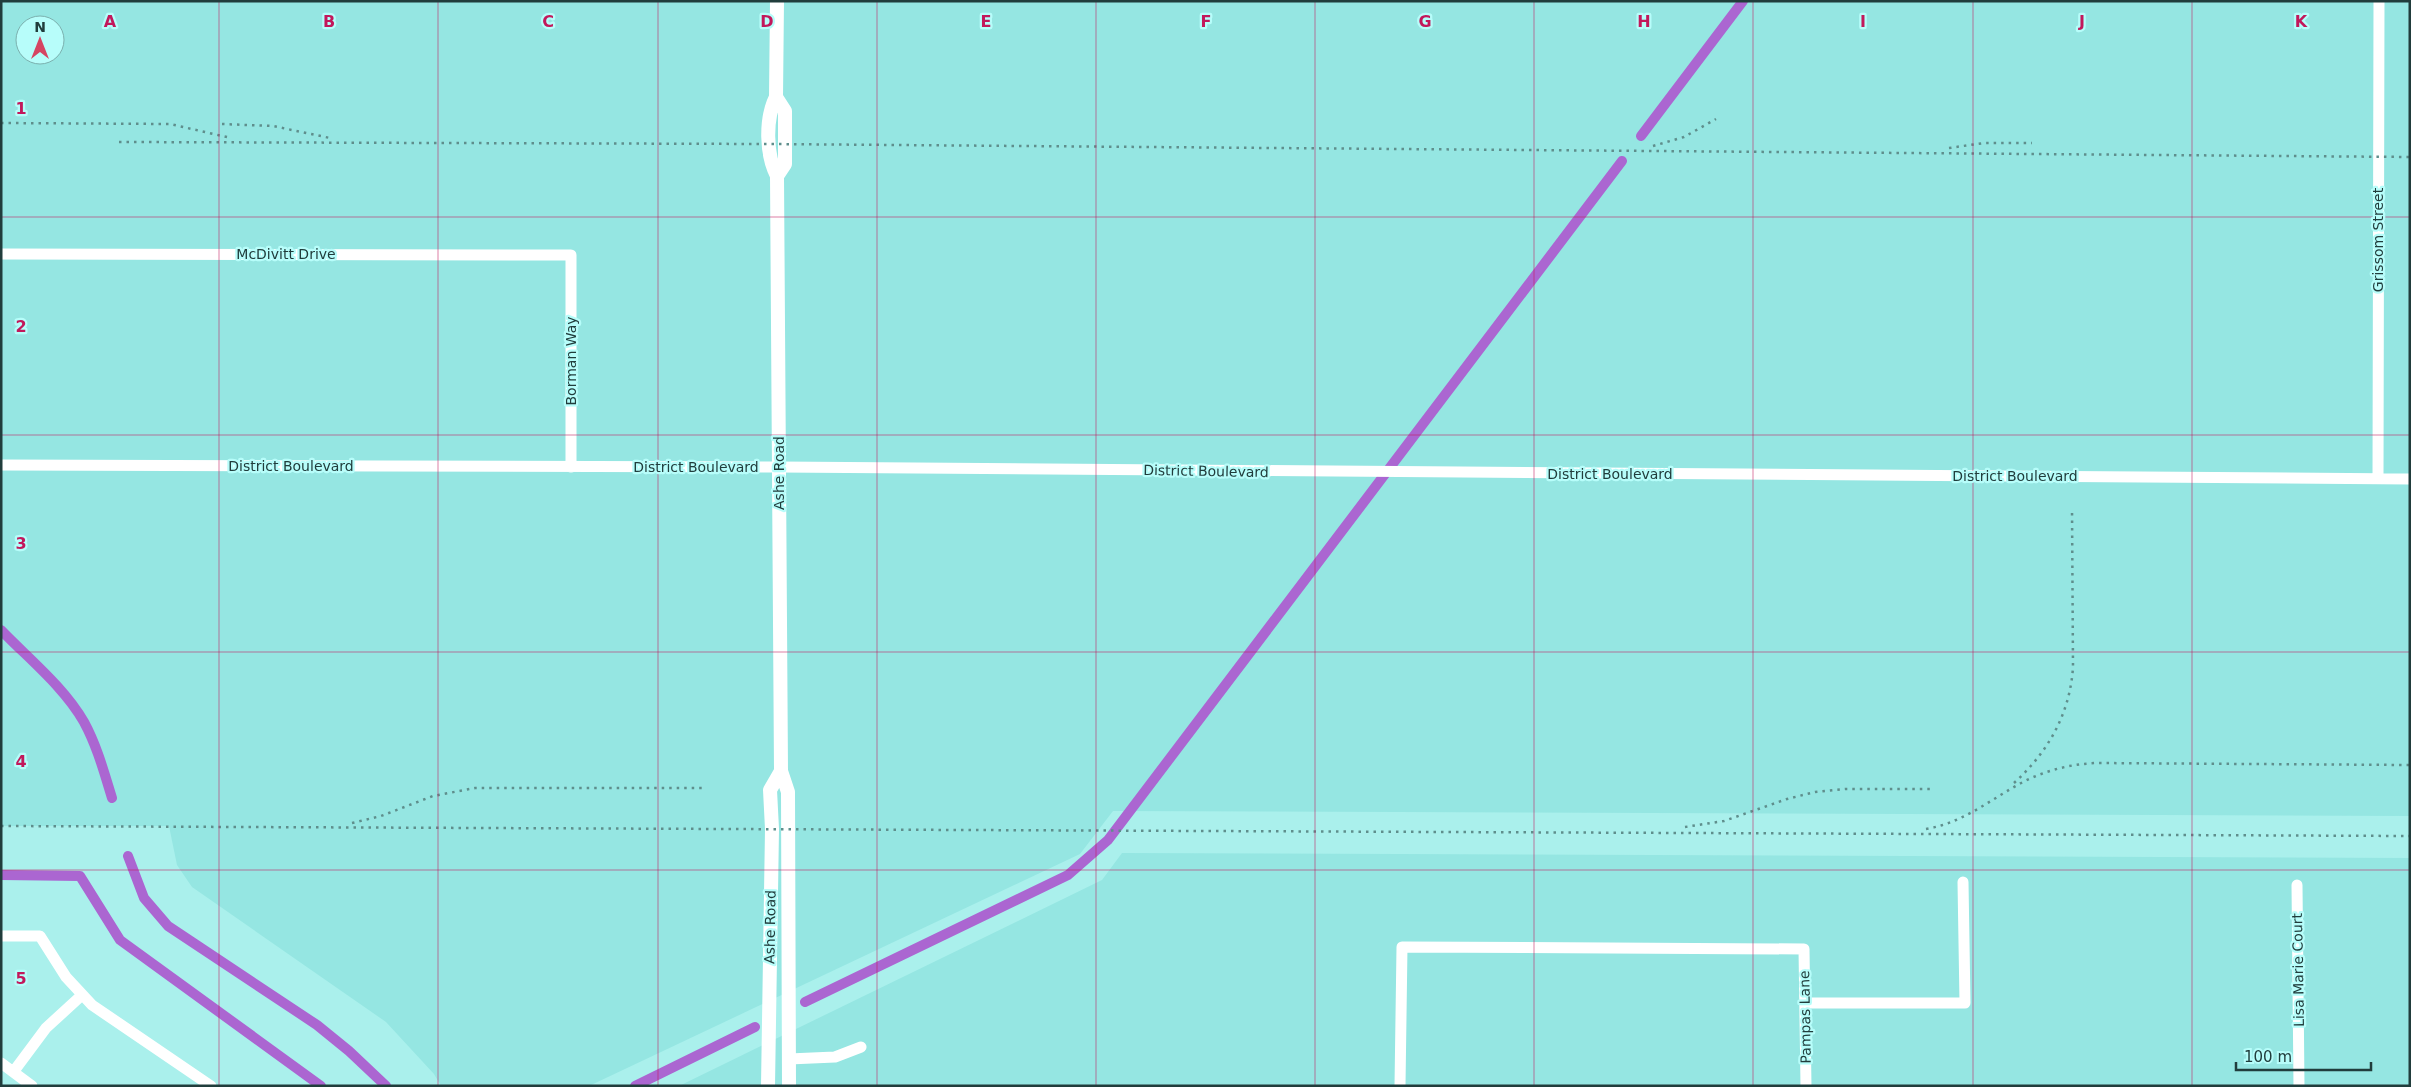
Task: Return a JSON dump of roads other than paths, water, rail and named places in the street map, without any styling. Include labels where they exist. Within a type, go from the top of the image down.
[{"type":"street","name":"Ashe Road","points":[[777,1],[776,97],[770,109],[769,144],[771,163],[778,176],[781,771],[788,792],[789,1086]]},
{"type":"street","name":"Grissom Street","points":[[2378,1],[2378,478]]},
{"type":"street","name":"McDivitt Drive","points":[[1,254],[571,255]]},
{"type":"street","name":"Borman Way","points":[[571,255],[571,467]]},
{"type":"street","name":"District Boulevard","points":[[1,465],[779,467],[2410,479]]},
{"type":"street","name":"Ashe Road","points":[[768,1086],[772,830],[770,790],[781,771]]},
{"type":"street","points":[[1805,1003],[1965,1003],[1963,882]]},
{"type":"street","name":"Lisa Marie Court","points":[[2298,885],[2299,1086]]},
{"type":"street","points":[[1,936],[40,936],[53,959],[82,995],[110,1019],[211,1086]]},
{"type":"street","name":"Pampas Lane","points":[[1400,1086],[1402,947],[1804,949],[1806,1086]]},
{"type":"street","points":[[14,1071],[46,1028],[82,995]]},
{"type":"street","points":[[789,1059],[835,1058],[860,1047]]},
{"type":"street","points":[[1,1063],[32,1086]]},
{"type":"waterway","points":[[1641,136],[1743,1]]},
{"type":"waterway","points":[[805,1002],[1068,875],[1108,840],[1622,161]]},
{"type":"waterway","points":[[1,630],[46,674],[76,709],[93,740],[112,798]]},
{"type":"waterway","points":[[128,856],[144,898],[168,926],[317,1025],[349,1051],[386,1086]]},
{"type":"waterway","points":[[1,875],[80,876],[120,940],[321,1086]]},
{"type":"waterway","points":[[635,1086],[755,1027]]},
{"type":"railway","points":[[1653,146],[1684,137],[1716,119]]},
{"type":"railway","points":[[1,123],[170,124],[231,138]]},
{"type":"railway","points":[[222,124],[273,126],[330,138]]},
{"type":"railway","points":[[119,142],[769,144],[2410,157]]},
{"type":"railway","points":[[1949,148],[1984,143],[2032,143]]},
{"type":"railway","points":[[2014,783],[2047,745],[2062,716],[2071,684],[2073,667],[2072,508]]},
{"type":"railway","points":[[1926,829],[1941,826],[1967,815],[2037,775],[2079,765],[2096,763],[2410,765]]},
{"type":"railway","points":[[352,823],[381,816],[433,796],[475,788],[702,788]]},
{"type":"railway","points":[[1685,827],[1724,821],[1787,799],[1815,792],[1845,789],[1930,789]]},
{"type":"railway","points":[[1,826],[2410,836]]}]
